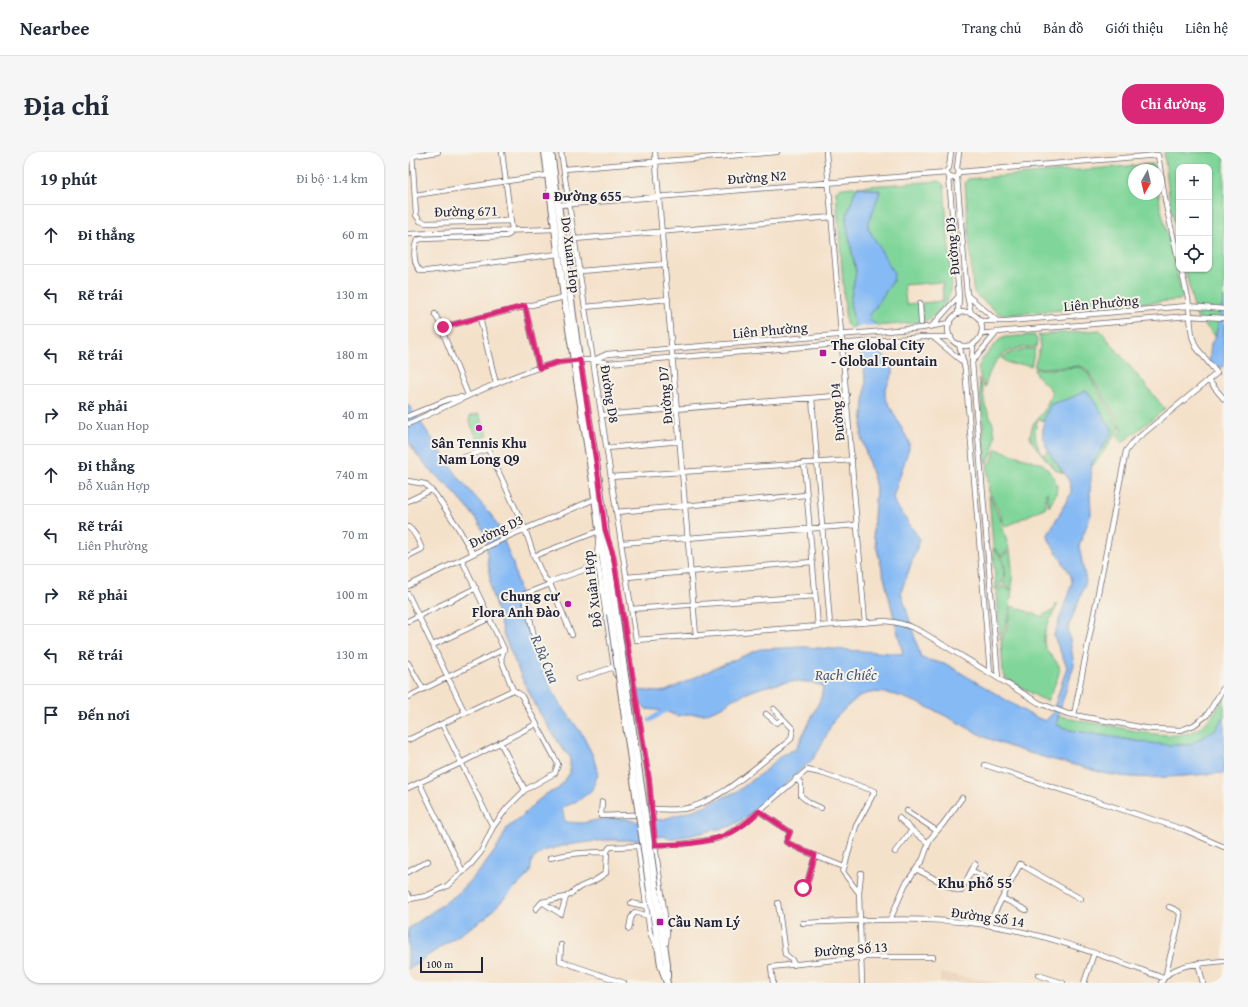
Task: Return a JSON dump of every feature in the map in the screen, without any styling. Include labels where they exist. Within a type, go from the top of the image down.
[{"type":"main road","name":"Do Xuan Hop","points":[[545,152],[577,360]]},
{"type":"main road","name":"Do Xuan Hop","points":[[551,152],[558,205],[558,254],[564,297],[577,360]]},
{"type":"main road","name":"Đỗ Xuân Hợp","points":[[577,360],[662,951]]},
{"type":"street","points":[[412,154],[438,152]]},
{"type":"street","points":[[502,152],[512,230],[510,234],[506,236],[417,240],[415,246],[417,268],[421,271],[558,254]]},
{"type":"street","name":"Đường D8","points":[[561,152],[636,640],[696,636]]},
{"type":"street","name":"Đường D7","points":[[655,152],[696,636]]},
{"type":"street","points":[[564,169],[777,152]]},
{"type":"street","name":"Đường D4","points":[[826,152],[865,623]]},
{"type":"street","points":[[948,175],[951,152]]},
{"type":"street","name":"Đường D3","points":[[958,152],[961,220],[967,295],[971,314]]},
{"type":"street","name":"Đường 671","points":[[412,154],[416,215],[420,221],[426,223],[511,221]]},
{"type":"street","points":[[949,168],[953,166],[958,172],[1158,155],[1166,206],[1176,249]]},
{"type":"street","name":"Đường N2","points":[[558,205],[829,183],[948,175],[954,178],[958,172]]},
{"type":"street","points":[[415,195],[548,175]]},
{"type":"street","name":"Đường D3","points":[[948,175],[959,296],[958,314]]},
{"type":"street","points":[[575,239],[832,217]]},
{"type":"street","points":[[953,220],[961,220]]},
{"type":"street","points":[[410,234],[558,229]]},
{"type":"street","points":[[580,271],[665,264]]},
{"type":"street","points":[[1074,715],[1126,451],[1133,442],[1217,373],[1194,343],[1189,316],[1188,298],[1182,272]]},
{"type":"street","points":[[967,295],[997,322]]},
{"type":"street","points":[[932,327],[959,296]]},
{"type":"street","points":[[443,327],[564,297]]},
{"type":"street","points":[[585,307],[668,300]]},
{"type":"street","points":[[920,303],[922,323]]},
{"type":"street","points":[[525,306],[539,368]]},
{"type":"street","name":"Liên Phường","points":[[980,321],[997,322],[1053,318],[1188,306],[1224,309]]},
{"type":"street","points":[[1147,310],[1148,319]]},
{"type":"street","points":[[964,312],[971,314],[980,321],[982,327],[981,334],[978,340],[973,344],[965,346],[959,344],[950,337],[948,330],[953,317],[964,312]]},
{"type":"street","points":[[435,314],[443,327],[443,334],[468,395]]},
{"type":"street","name":"Liên Phường","points":[[981,334],[1189,316],[1224,318]]},
{"type":"street","points":[[480,318],[496,384]]},
{"type":"street","name":"Liên Phường","points":[[594,360],[607,354],[878,332],[932,327],[950,323]]},
{"type":"street","points":[[972,362],[998,332]]},
{"type":"street","points":[[933,337],[964,363]]},
{"type":"street","name":"Liên Phường","points":[[408,424],[468,395],[559,362],[594,360],[608,363],[879,341],[950,337]]},
{"type":"street","points":[[959,344],[964,363],[967,391],[990,674]]},
{"type":"street","points":[[973,344],[972,362],[998,678]]},
{"type":"street","points":[[1208,380],[1224,399]]},
{"type":"street","points":[[967,391],[975,391]]},
{"type":"street","name":"Liên Phường","points":[[408,416],[449,399],[468,395]]},
{"type":"street","points":[[602,414],[847,395]]},
{"type":"street","points":[[812,398],[830,625]]},
{"type":"street","points":[[607,448],[680,441]]},
{"type":"street","points":[[456,460],[488,449],[525,529],[534,556],[544,578],[550,582],[572,635]]},
{"type":"street","points":[[611,477],[852,460]]},
{"type":"street","points":[[804,464],[818,626]]},
{"type":"street","points":[[408,480],[425,484],[435,494],[475,553]]},
{"type":"street","points":[[408,501],[431,490]]},
{"type":"street","points":[[975,491],[983,490]]},
{"type":"street","points":[[616,512],[806,495]]},
{"type":"street","name":"Đường D3","points":[[408,586],[509,536],[598,498]]},
{"type":"street","points":[[621,543],[857,525]]},
{"type":"street","points":[[408,527],[415,534],[422,549],[408,556]]},
{"type":"street","points":[[534,556],[602,531]]},
{"type":"street","name":"Đỗ Xuân Hợp","points":[[602,531],[597,558],[614,667]]},
{"type":"street","name":"Đỗ Xuân Hợp","points":[[602,531],[613,555],[649,780],[654,821],[655,845]]},
{"type":"street","points":[[409,897],[426,896],[447,886],[463,872],[481,852],[494,826],[507,808],[525,790],[555,773],[558,764],[521,695],[513,690],[501,659],[504,649],[462,560]]},
{"type":"street","points":[[626,577],[812,562]]},
{"type":"street","points":[[535,642],[524,599],[526,594],[550,582],[598,565]]},
{"type":"street","points":[[408,621],[476,588]]},
{"type":"street","points":[[983,592],[991,592]]},
{"type":"street","points":[[408,594],[465,713]]},
{"type":"street","points":[[631,609],[815,596]]},
{"type":"street","points":[[433,645],[490,618]]},
{"type":"street","points":[[696,636],[830,625],[894,622],[914,628],[1035,701],[1062,712],[1074,715],[1153,729],[1181,730],[1194,725],[1207,716],[1224,687]]},
{"type":"street","points":[[408,696],[504,649]]},
{"type":"street","points":[[408,663],[423,689]]},
{"type":"street","points":[[578,679],[614,667],[617,676],[619,677],[632,675]]},
{"type":"street","points":[[408,740],[513,690]]},
{"type":"street","points":[[602,802],[601,816],[683,809],[701,804],[723,792],[789,742],[793,729],[774,709]]},
{"type":"street","points":[[766,714],[778,723],[782,719]]},
{"type":"street","points":[[442,724],[494,826]]},
{"type":"street","points":[[408,788],[461,763],[536,724]]},
{"type":"street","points":[[500,742],[525,790]]},
{"type":"street","points":[[985,765],[1185,830],[1224,847]]},
{"type":"street","points":[[536,909],[542,902],[566,897],[580,887],[594,881],[606,873],[607,852],[610,847],[675,845],[716,839],[725,836],[739,828],[807,770],[821,773],[875,791],[856,826],[843,872],[859,893]]},
{"type":"street","points":[[796,778],[801,784],[801,796],[810,803],[821,808]]},
{"type":"street","points":[[419,782],[463,872]]},
{"type":"street","points":[[890,920],[905,885],[923,859],[930,839],[962,798]]},
{"type":"street","points":[[759,811],[790,832],[786,842],[844,867]]},
{"type":"street","points":[[907,811],[937,831]]},
{"type":"street","points":[[899,818],[928,843]]},
{"type":"street","points":[[896,852],[912,830]]},
{"type":"street","points":[[655,845],[667,931],[662,951]]},
{"type":"street","points":[[638,846],[650,933],[662,951]]},
{"type":"street","points":[[550,858],[580,852],[607,852]]},
{"type":"street","points":[[798,885],[803,888],[806,887],[815,855]]},
{"type":"street","points":[[408,872],[428,861]]},
{"type":"street","points":[[916,869],[954,890],[961,891],[975,864]]},
{"type":"street","points":[[988,925],[1020,864],[1082,899]]},
{"type":"street","points":[[972,871],[985,877]]},
{"type":"street","points":[[861,872],[859,893],[862,983]]},
{"type":"street","points":[[542,902],[561,914],[566,897]]},
{"type":"street","points":[[1002,898],[1026,910]]},
{"type":"street","points":[[631,903],[646,906]]},
{"type":"street","points":[[778,903],[785,954],[792,960],[794,965]]},
{"type":"street","points":[[1161,983],[1165,976],[1180,914],[1178,911],[1169,907]]},
{"type":"street","points":[[629,929],[631,918],[635,912],[648,916]]},
{"type":"street","name":"Đường Số 14","points":[[802,923],[890,920],[954,922],[988,925],[1043,937],[1165,976]]},
{"type":"street","points":[[561,945],[560,961],[613,981],[624,983]]},
{"type":"street","points":[[1084,983],[1094,953]]},
{"type":"street","name":"Đường Số 13","points":[[773,983],[771,967],[862,958],[933,957]]},
{"type":"street","points":[[1165,976],[1174,970],[1198,963],[1224,961]]},
{"type":"street","points":[[1198,963],[1203,983]]},
{"type":"street","points":[[1038,975],[1063,983]]},
{"type":"shaded area","points":[[941,973],[999,983],[940,983]]},
{"type":"green space","points":[[1164,152],[1224,152],[1224,345],[1196,316],[1186,272],[1212,272],[1212,164],[1176,164],[1176,229],[1170,203]]},
{"type":"green space","points":[[1128,166],[1128,200],[1159,200],[1182,296],[1180,300],[1003,315],[998,313],[975,294],[973,289],[965,183],[968,179]]},
{"type":"green space","points":[[939,181],[944,185],[952,287],[945,303],[937,313],[923,322],[921,303],[943,301],[942,282],[904,285],[906,304],[919,303],[921,322],[877,326],[869,319],[870,315],[893,281],[868,228],[868,224],[880,191],[858,187],[855,191],[846,222],[856,273],[850,301],[855,327],[851,328],[846,324],[836,191],[840,188]]},
{"type":"green space","points":[[1100,330],[1165,409],[1122,443],[1117,437],[1122,427],[1088,371],[1079,366],[1034,367],[1040,346],[1040,338],[1038,335]]},
{"type":"green space","points":[[1034,335],[1037,340],[1036,347],[1016,349],[1002,356],[996,361],[984,387],[978,369],[981,361],[999,340],[1005,337]]},
{"type":"green space","points":[[1035,349],[1031,366],[1013,364],[1002,358],[1012,352]]},
{"type":"green space","points":[[1079,367],[1087,372],[1120,428],[1092,466],[1093,461],[1112,432],[1112,429],[1088,392],[1051,404],[1044,421],[1038,419],[1035,433],[1038,447],[1043,455],[1048,451],[1063,473],[1054,469],[1032,442],[1030,436],[1033,424],[1044,411],[1052,393],[1048,386],[1037,376],[1034,369]]},
{"type":"green space","points":[[979,378],[985,405],[993,424],[995,436],[993,452],[986,464]]},
{"type":"green space","name":"Sân Tennis Khu Nam Long Q9","points":[[479,414],[488,435],[478,440],[469,421],[470,416]]},
{"type":"green space","points":[[996,449],[1043,464],[1054,477],[1057,486],[1056,494],[1049,507],[1048,493],[1046,493],[1046,507],[1005,527],[1000,513],[989,492],[987,466],[993,458]]},
{"type":"green space","points":[[989,495],[1000,518],[1009,549],[1001,556],[993,546]]},
{"type":"green space","points":[[993,548],[1001,558],[1004,569],[1000,586],[996,591]]},
{"type":"green space","points":[[1010,550],[1012,590],[1003,584],[1006,570],[1002,557]]},
{"type":"green space","points":[[1002,586],[1012,591],[1008,618],[1000,640],[997,593]]},
{"type":"green space","points":[[1056,604],[1058,604],[1045,632],[1044,642],[1046,650],[1059,666],[1059,673],[1047,701],[1006,678],[1003,673],[1001,643],[1008,624],[1012,606],[1043,617],[1043,615],[1054,610]]},
{"type":"green space","points":[[1224,697],[1224,716],[1216,729],[1190,745],[1148,743],[1070,730],[1057,725],[1058,715],[1153,734],[1185,734],[1199,728],[1208,720]]},
{"type":"water","name":"Rạch Chiếc","points":[[860,187],[880,192],[868,224],[868,228],[894,273],[893,281],[870,315],[870,318],[871,321],[877,325],[878,348],[893,368],[893,373],[885,390],[885,397],[909,442],[909,448],[893,497],[895,504],[920,539],[901,592],[921,658],[948,665],[1031,715],[1045,721],[1052,714],[1067,667],[1054,635],[1072,580],[1070,574],[1049,540],[1048,534],[1070,495],[1071,486],[1067,477],[1047,447],[1043,435],[1044,421],[1051,404],[1087,391],[1113,431],[1092,463],[1090,491],[1091,514],[1079,546],[1086,582],[1068,628],[1074,665],[1058,715],[1057,725],[1070,730],[1148,743],[1190,745],[1216,729],[1224,716],[1224,773],[1147,778],[1106,774],[1045,758],[1004,745],[913,701],[882,693],[870,693],[851,703],[834,720],[819,751],[812,760],[747,817],[731,826],[669,839],[664,836],[639,840],[605,840],[566,845],[543,851],[532,860],[530,873],[486,917],[408,969],[408,929],[456,895],[483,867],[499,845],[507,828],[546,794],[558,789],[570,773],[570,757],[562,748],[539,712],[522,678],[504,636],[491,590],[486,542],[479,523],[451,489],[431,471],[418,456],[408,441],[408,404],[459,478],[492,516],[499,528],[513,564],[533,645],[553,692],[582,734],[593,756],[598,774],[592,790],[579,800],[562,808],[565,822],[583,823],[605,818],[626,819],[638,822],[664,819],[697,809],[738,791],[767,769],[780,756],[796,749],[821,698],[823,686],[810,682],[791,681],[752,691],[705,714],[687,714],[677,716],[665,711],[646,709],[639,702],[637,690],[657,692],[666,691],[760,649],[805,647],[903,654],[873,533],[876,487],[861,436],[866,381],[850,303],[856,271],[846,222],[855,191]]},
{"type":"water","points":[[1224,297],[1224,366],[1220,368],[1209,365],[1211,343],[1215,338]]},
{"type":"pier","points":[[878,325],[880,347],[858,349],[854,327]]},
{"type":"waterway","points":[[650,720],[669,708]]},
{"type":"place","name":"Đường 655","points":[[546,196]]},
{"type":"place","name":"The Global City - Global Fountain","points":[[823,353]]},
{"type":"place","name":"Sân Tennis Khu Nam Long Q9","points":[[479,428]]},
{"type":"place","name":"Chung cư Flora Anh Đào","points":[[568,604]]},
{"type":"place","name":"Cầu Nam Lý","points":[[660,922]]},
{"type":"district","name":"Khu phố 55","points":[[975,883]]},
{"type":"route","points":[[443,327],[525,306],[539,368],[559,362],[580,360],[605,530],[613,555],[649,780],[654,821],[655,845],[675,845],[716,839],[739,828],[759,811],[790,832],[786,842],[815,855],[806,887],[803,888]]},
{"type":"water label","name":"R.Bà Cua","points":[[545,659]]}]
